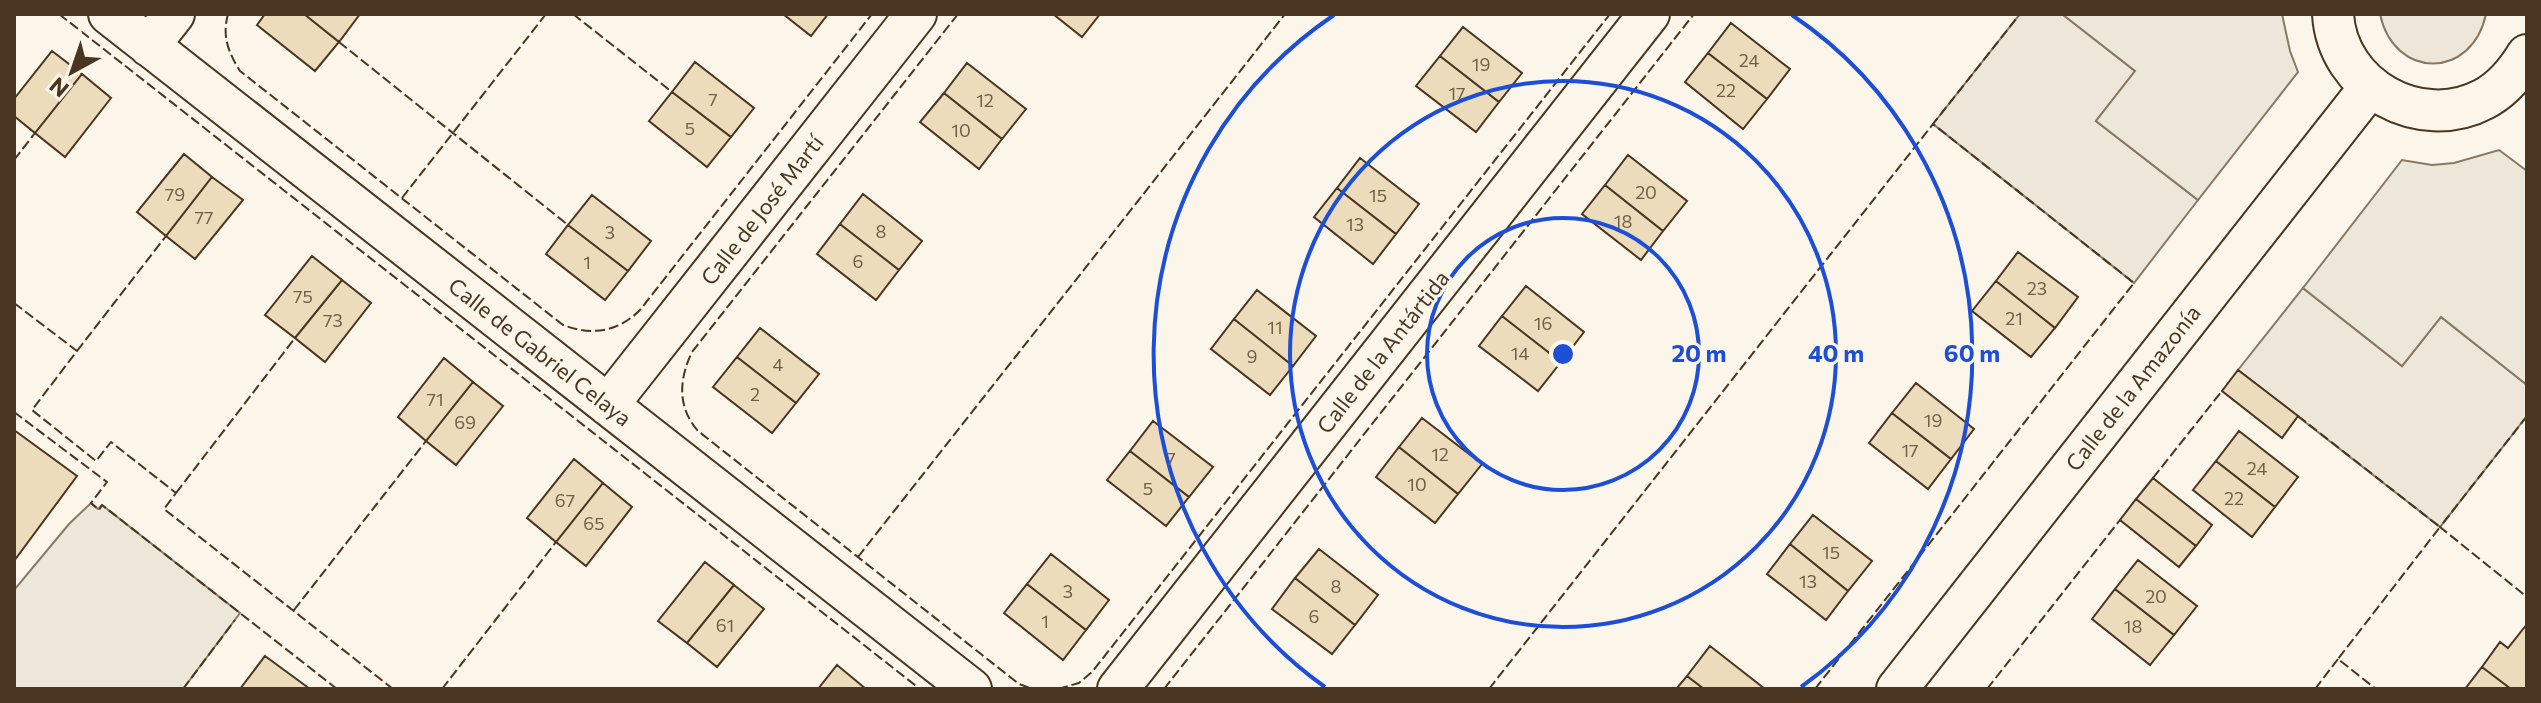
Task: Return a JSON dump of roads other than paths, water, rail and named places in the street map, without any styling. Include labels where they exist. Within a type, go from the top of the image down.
[{"type":"street","name":"Calle de Gabriel Celaya","points":[[109,14],[971,689]]},
{"type":"street","points":[[149,46],[174,14]]},
{"type":"street","name":"Calle de José Martí","points":[[608,405],[916,14]]},
{"type":"street","name":"Calle de la Antártida","points":[[1118,689],[1649,14]]},
{"type":"street","points":[[2333,14],[2338,40],[2346,58],[2370,87],[2406,106],[2446,110],[2466,106],[2485,98],[2523,69]]},
{"type":"street","name":"Calle de la Amazonía","points":[[1897,689],[2370,87]]}]
